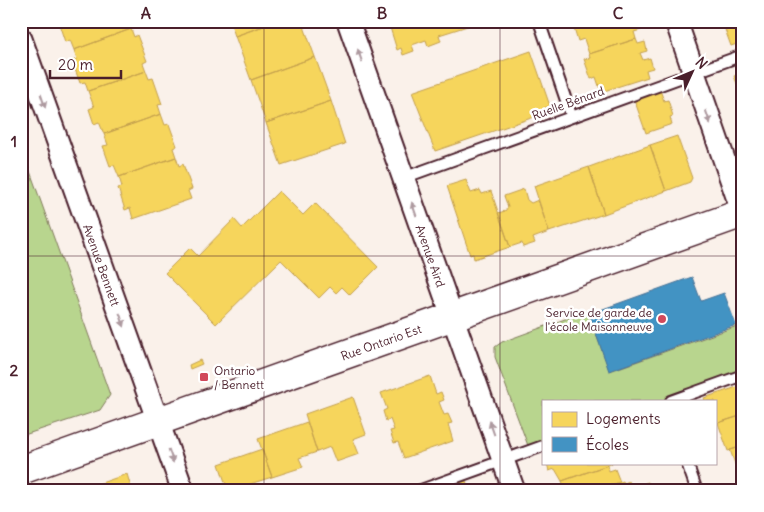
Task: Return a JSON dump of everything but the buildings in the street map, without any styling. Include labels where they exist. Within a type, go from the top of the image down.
[{"type":"main road","name":"Rue Ontario Est","points":[[21,470],[743,213]]},
{"type":"street","name":"Avenue Aird","points":[[348,21],[514,491]]},
{"type":"street","points":[[676,21],[743,213]]},
{"type":"street","name":"Avenue Bennett","points":[[21,39],[183,491]]},
{"type":"lane","points":[[540,21],[571,115]]},
{"type":"lane","name":"Ruelle Bénard","points":[[403,178],[571,115],[743,55]]},
{"type":"lane","points":[[674,400],[743,375]]},
{"type":"lane","points":[[418,491],[542,446]]},
{"type":"lane","points":[[687,464],[696,491]]},
{"type":"green space","points":[[21,146],[110,395],[100,410],[21,436]]},
{"type":"green space","points":[[587,311],[610,371],[743,324],[743,375],[674,400],[542,400],[542,446],[530,451],[495,357],[495,347],[502,342]]},
{"type":"place","name":"Service de garde de l'école Maisonneuve","points":[[662,319]]},
{"type":"place","name":"Ontario / Bennett","points":[[204,377]]}]
